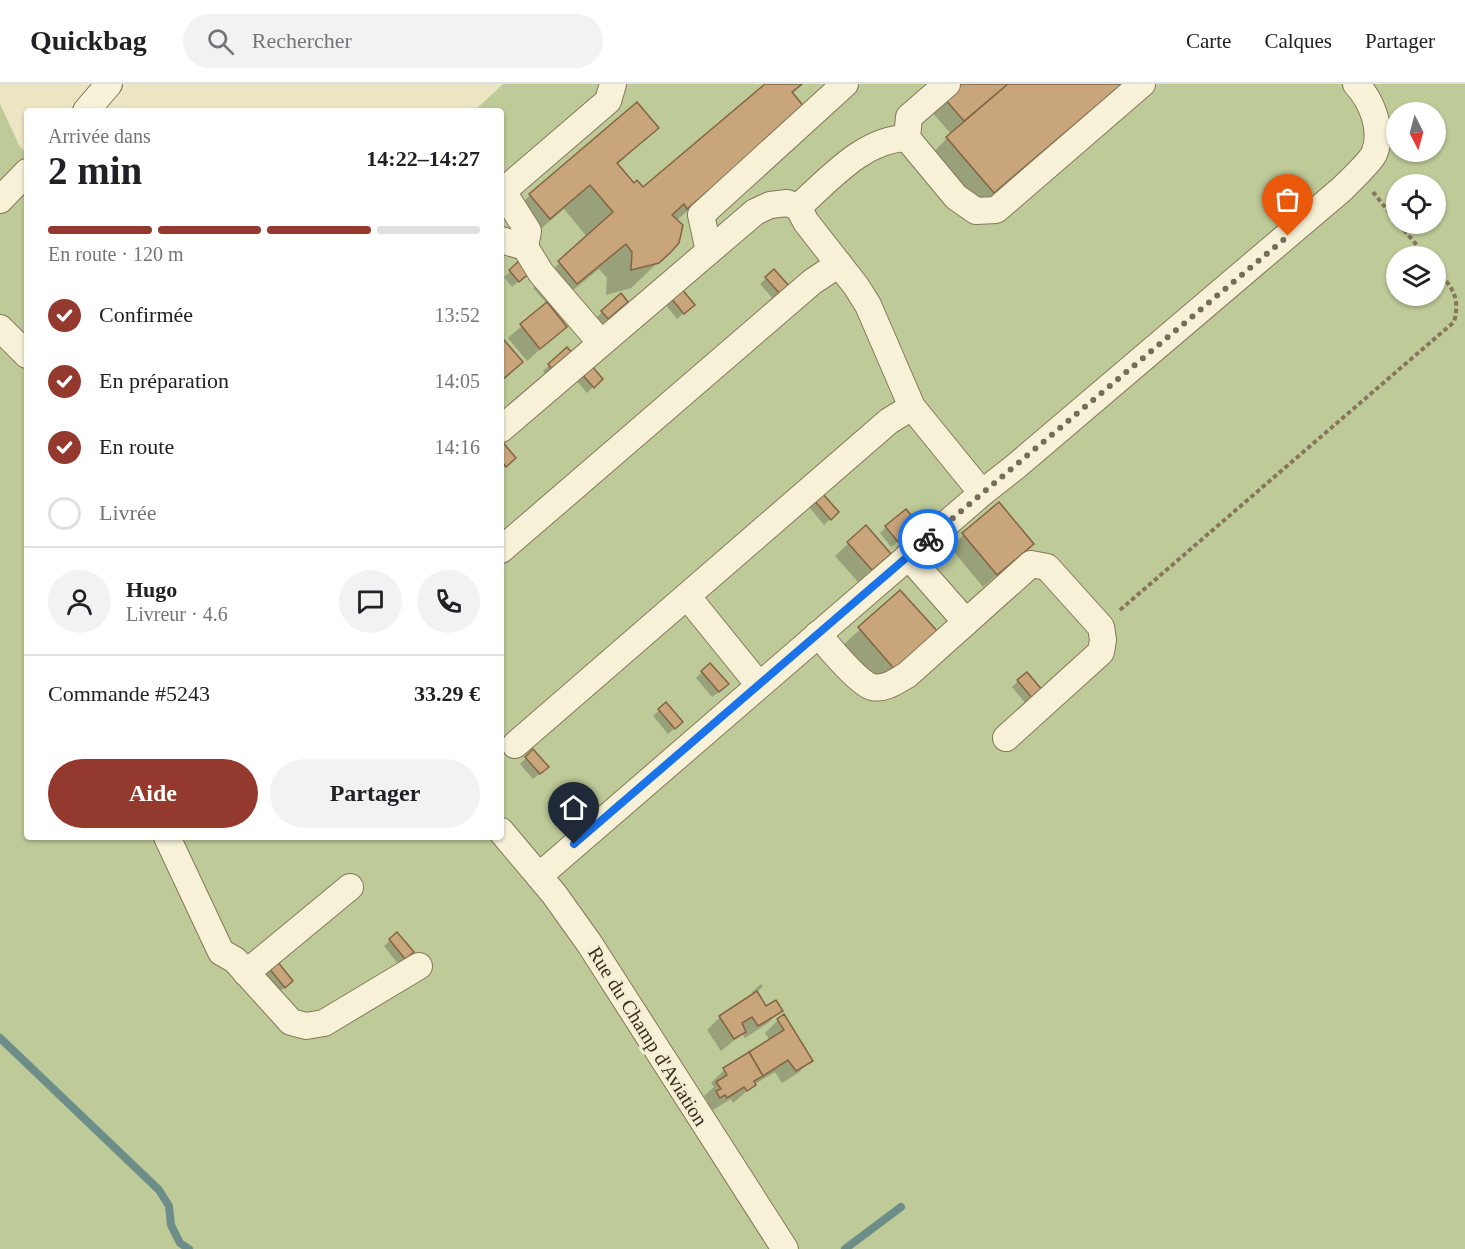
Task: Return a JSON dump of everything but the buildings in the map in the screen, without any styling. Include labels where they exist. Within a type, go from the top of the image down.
[{"type":"street","points":[[89,108],[109,84]]},
{"type":"street","points":[[504,191],[608,101],[613,84]]},
{"type":"street","points":[[709,251],[701,215],[845,84]]},
{"type":"street","points":[[947,84],[909,117],[907,138],[956,197],[976,211],[996,210],[1142,84]]},
{"type":"street","points":[[539,876],[982,493],[1333,197],[1374,155],[1377,136],[1374,112],[1364,92],[1356,84]]},
{"type":"street","points":[[798,207],[872,146],[896,138],[907,138]]},
{"type":"street","points":[[0,200],[24,175]]},
{"type":"street","points":[[504,196],[528,231],[513,244],[601,343]]},
{"type":"street","points":[[504,426],[754,212],[770,205],[787,203],[798,207],[806,222],[856,286],[868,305],[912,407],[982,493]]},
{"type":"street","points":[[504,547],[812,282],[839,264]]},
{"type":"street","points":[[0,328],[24,352]]},
{"type":"street","points":[[515,745],[889,421],[912,407]]},
{"type":"street","points":[[909,556],[966,622]]},
{"type":"street","points":[[818,634],[859,679],[870,687],[885,687],[907,675],[1031,564],[1047,567],[1101,627],[1103,640],[1101,652],[1006,738]]},
{"type":"street","points":[[687,596],[759,685]]},
{"type":"street","name":"Rue du Champ d'Aviation","points":[[504,835],[566,909],[785,1249]]},
{"type":"street","points":[[168,840],[221,952],[235,960],[291,1022],[306,1026],[324,1023],[419,966]]},
{"type":"street","points":[[246,973],[350,887]]},
{"type":"path","points":[[1357,173],[1386,208]]},
{"type":"path","points":[[1408,234],[1418,246]]},
{"type":"path","points":[[1101,627],[1454,322],[1458,308],[1454,289],[1446,280]]},
{"type":"green space","points":[[503,84],[1465,84],[1465,1249],[0,1249],[0,104],[20,147],[24,150],[24,840],[504,840],[504,108],[477,108]]},
{"type":"waterway","points":[[0,1038],[159,1190],[169,1206],[171,1225],[180,1243],[189,1249]]},
{"type":"waterway","points":[[845,1249],[901,1207]]},
{"type":"way so far","points":[[928,539],[1288,236]]},
{"type":"route","points":[[574,844],[928,539]]}]
